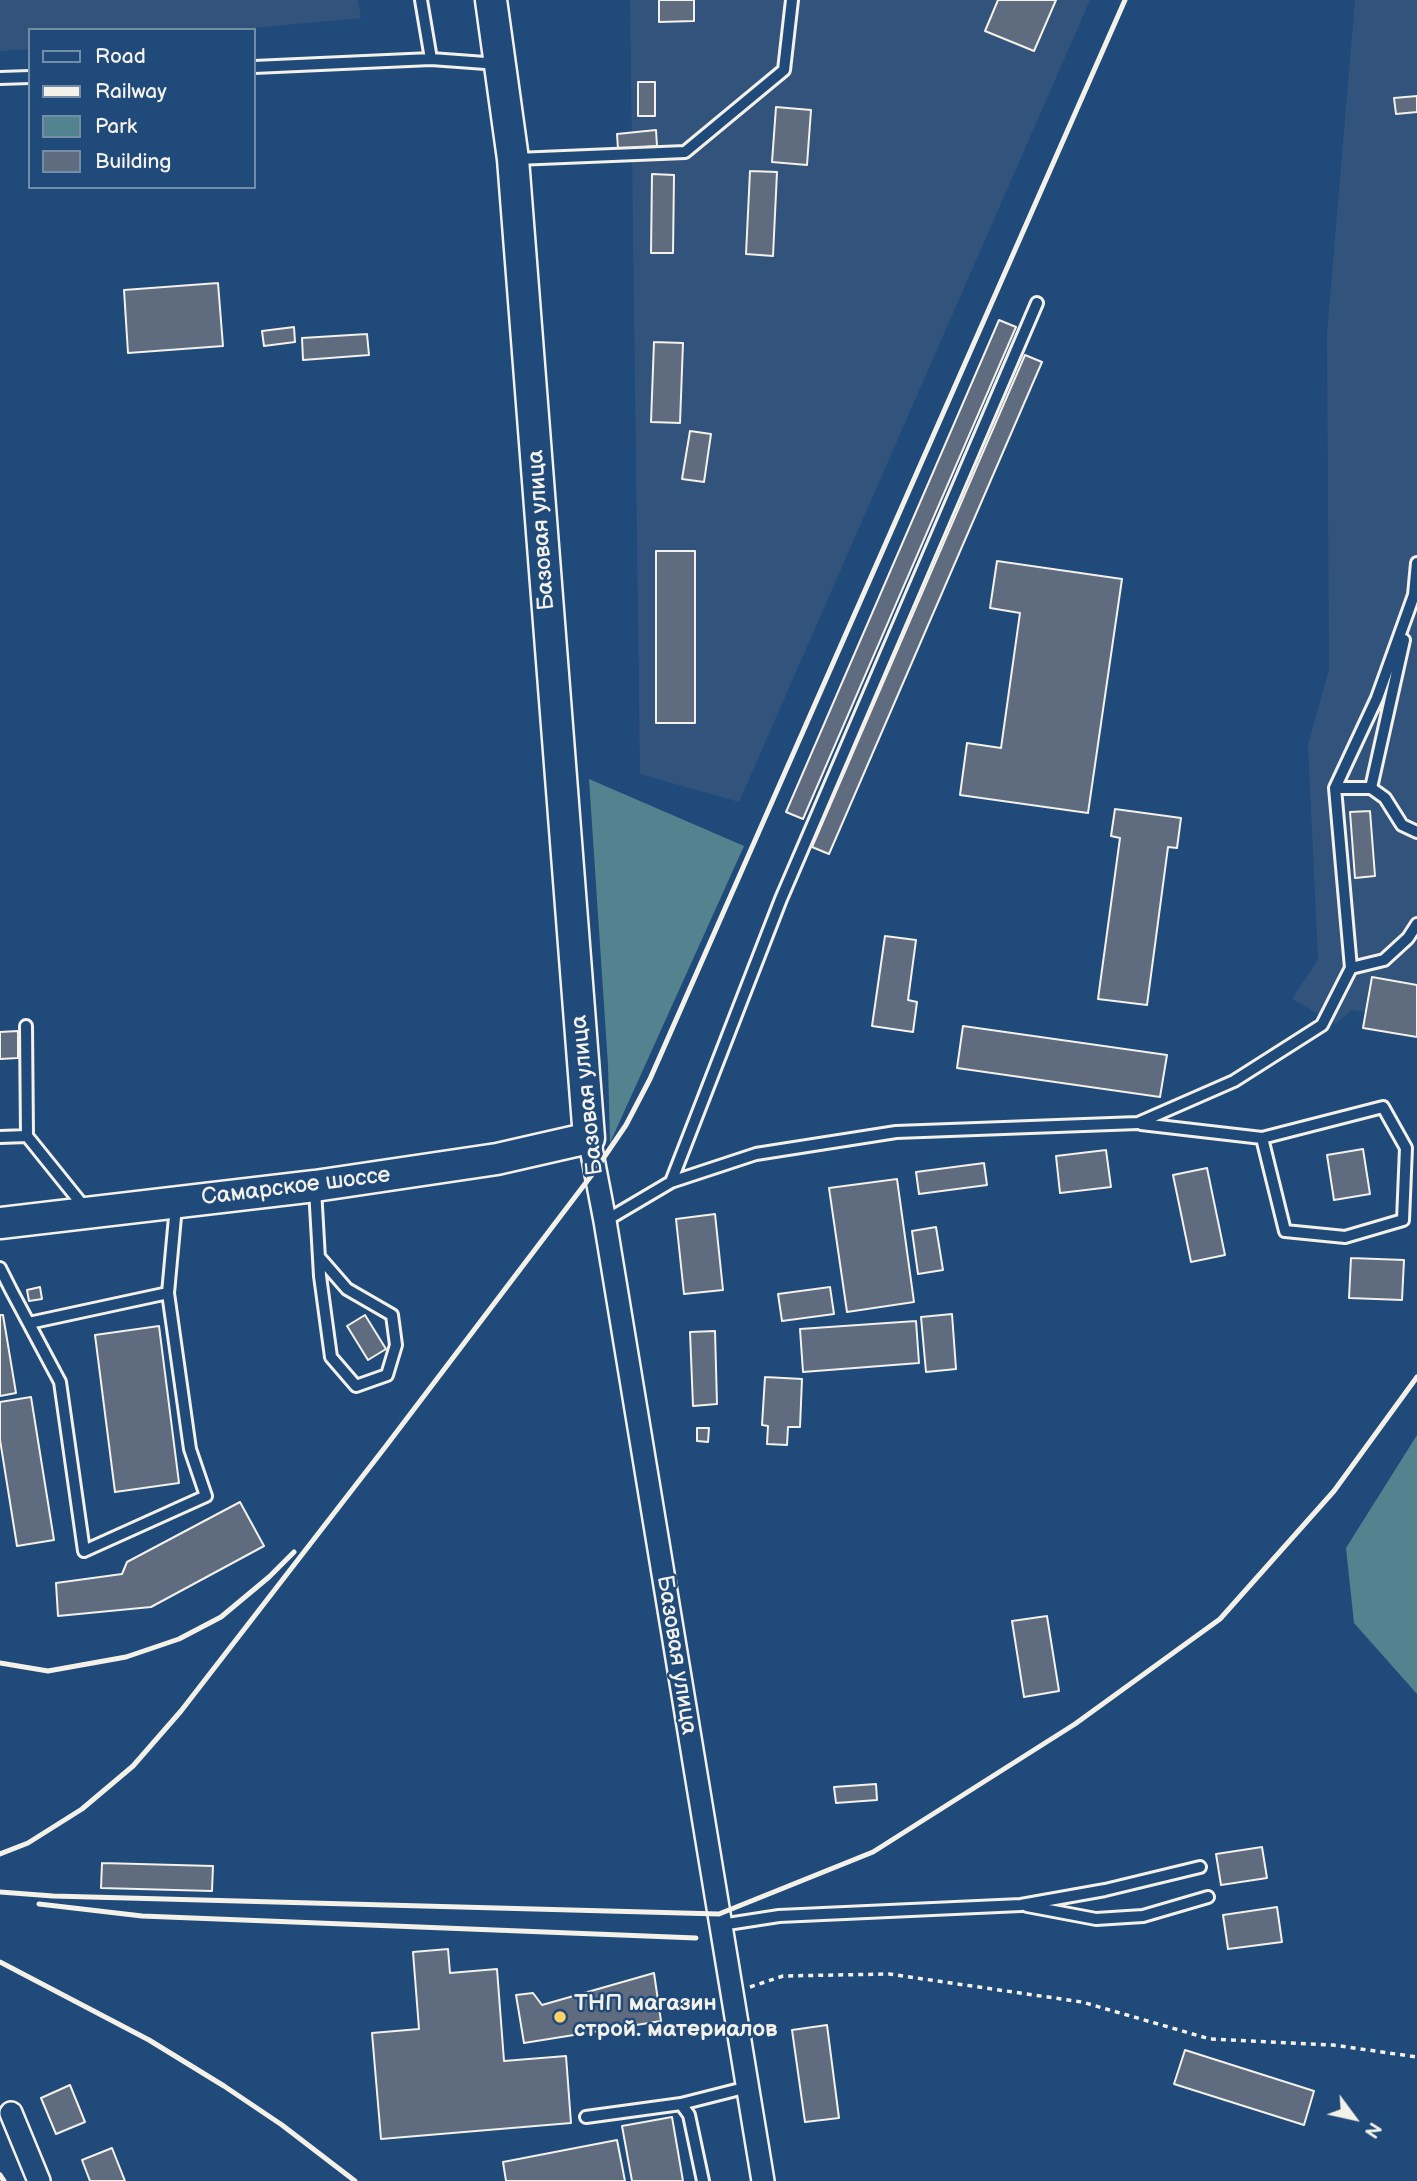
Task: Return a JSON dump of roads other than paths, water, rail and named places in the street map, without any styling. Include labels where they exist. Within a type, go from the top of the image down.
[{"type":"street","name":"Базовая улица","points":[[491,0],[513,159],[589,1138],[605,1221],[763,2181]]},
{"type":"street","name":"Самарское шоссе","points":[[0,1223],[315,1186],[497,1159],[589,1138]]},
{"type":"street","points":[[11,2113],[39,2181]]},
{"type":"lane","points":[[421,0],[431,59]]},
{"type":"lane","points":[[513,159],[685,152],[784,70],[792,0]]},
{"type":"lane","points":[[256,67],[431,59],[501,64]]},
{"type":"lane","points":[[0,78],[28,77]]},
{"type":"lane","points":[[671,1182],[781,899],[1037,303]]},
{"type":"lane","points":[[1371,788],[1414,595],[1417,563]]},
{"type":"lane","points":[[1138,1123],[1234,1081],[1322,1025],[1351,968],[1335,788],[1377,698],[1414,595]]},
{"type":"lane","points":[[1335,788],[1371,788],[1385,798],[1402,825],[1417,831]]},
{"type":"lane","points":[[1351,968],[1384,960],[1408,938],[1417,924]]},
{"type":"lane","points":[[26,1026],[27,1136],[89,1213]]},
{"type":"lane","points":[[605,1221],[671,1182],[756,1154],[896,1132],[1138,1123],[1262,1138],[1382,1107],[1406,1149],[1403,1220],[1345,1237],[1285,1231],[1262,1138]]},
{"type":"lane","points":[[0,1137],[27,1136]]},
{"type":"lane","points":[[315,1186],[320,1258],[331,1357],[356,1386],[387,1375],[396,1345],[392,1315],[347,1289],[320,1258]]},
{"type":"lane","points":[[0,1268],[60,1382],[84,1551],[206,1496],[190,1450],[168,1293],[177,1203]]},
{"type":"lane","points":[[29,1323],[168,1293]]},
{"type":"lane","points":[[721,1925],[779,1916],[1021,1905],[1105,1890],[1200,1867]]},
{"type":"lane","points":[[1021,1905],[1096,1919],[1143,1916],[1208,1897]]},
{"type":"lane","points":[[586,2117],[681,2104],[748,2087]]},
{"type":"lane","points":[[681,2104],[689,2115],[704,2181]]},
{"type":"railway","points":[[0,1854],[28,1843],[82,1809],[133,1766],[181,1711],[386,1446],[594,1172],[626,1125],[650,1079],[1125,0]]},
{"type":"railway","points":[[0,1892],[53,1896],[719,1914],[873,1852],[1075,1724],[1220,1619],[1334,1491],[1417,1377]]},
{"type":"railway","points":[[0,1663],[48,1671],[126,1657],[179,1639],[221,1617],[294,1552]]},
{"type":"railway","points":[[39,1904],[142,1916],[696,1938]]},
{"type":"railway","points":[[0,1962],[149,2040],[224,2086],[282,2125],[355,2181]]},
{"type":"railway","points":[[0,2175],[4,2181]]},
{"type":"place","name":"ТНП магазин строй. материалов","points":[[560,2017]]}]
